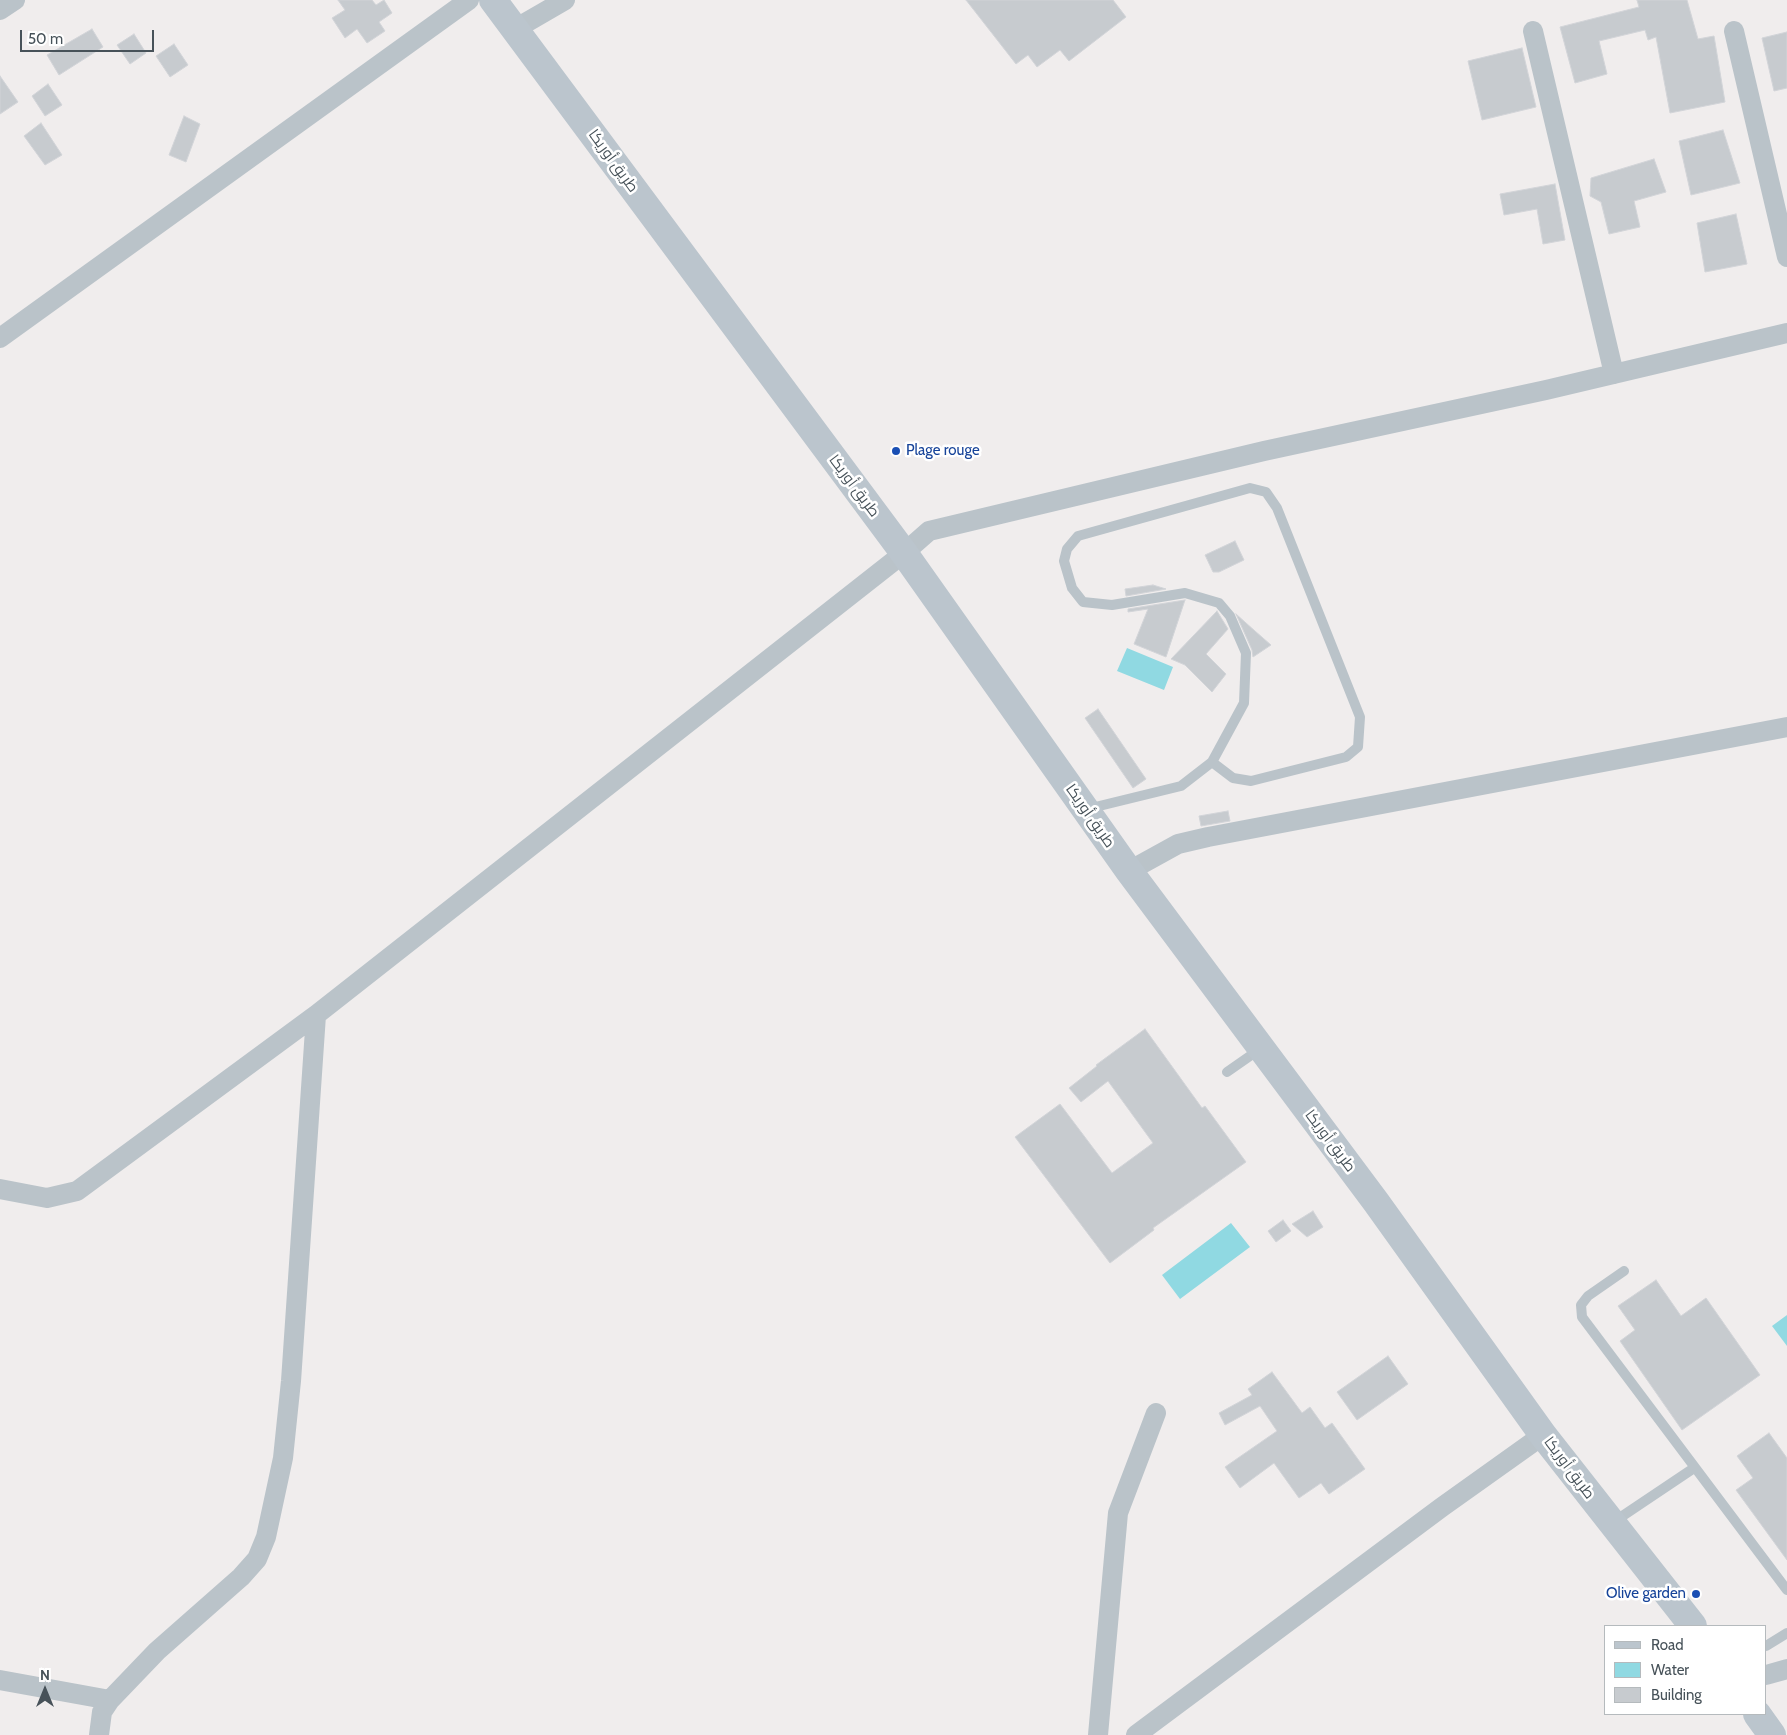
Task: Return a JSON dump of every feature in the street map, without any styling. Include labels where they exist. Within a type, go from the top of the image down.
[{"type":"street","points":[[0,10],[15,0]]},
{"type":"street","points":[[0,338],[469,0]]},
{"type":"street","name":"طريق أوريكا","points":[[492,0],[516,28],[904,553],[1129,872],[1382,1210],[1543,1435],[1692,1625]]},
{"type":"street","points":[[516,28],[566,0]]},
{"type":"street","points":[[1533,31],[1614,374]]},
{"type":"street","points":[[1734,31],[1787,257]]},
{"type":"street","points":[[0,1189],[47,1198],[77,1191],[316,1015],[904,553],[928,531],[1264,451],[1614,374],[1787,333]]},
{"type":"street","points":[[1129,872],[1178,844],[1208,837],[1787,727]]},
{"type":"street","points":[[99,1735],[102,1712],[110,1700],[157,1651],[241,1577],[257,1559],[266,1537],[283,1458],[291,1382],[316,1015]]},
{"type":"street","points":[[1098,1735],[1118,1513],[1156,1413]]},
{"type":"street","points":[[1136,1735],[1442,1506],[1543,1435]]},
{"type":"street","points":[[1767,1675],[1787,1669]]},
{"type":"street","points":[[0,1680],[110,1700]]},
{"type":"street","points":[[1758,1715],[1772,1735]]},
{"type":"lane","points":[[1086,810],[1180,786],[1212,762],[1244,703],[1246,653],[1230,616],[1219,603],[1185,593],[1112,605],[1083,602],[1072,588],[1064,561],[1067,549],[1078,536],[1250,488],[1266,492],[1277,508],[1360,717],[1358,747],[1346,757],[1251,781],[1234,778],[1212,762]]},
{"type":"lane","points":[[1227,1072],[1261,1048]]},
{"type":"lane","points":[[1624,1271],[1588,1296],[1582,1306],[1582,1317],[1787,1590]]},
{"type":"lane","points":[[1611,1524],[1694,1468]]},
{"type":"lane","points":[[1767,1645],[1787,1633]]},
{"type":"water","points":[[1127,648],[1173,667],[1164,690],[1117,671]]},
{"type":"water","points":[[1231,1223],[1250,1247],[1180,1299],[1162,1275]]},
{"type":"water","points":[[1787,1315],[1787,1346],[1772,1326]]},
{"type":"building","points":[[338,0],[372,0],[376,5],[384,0],[392,13],[379,22],[385,31],[367,43],[357,29],[345,38],[332,18],[345,10]]},
{"type":"building","points":[[966,0],[1113,0],[1126,17],[1069,61],[1060,50],[1037,67],[1028,55],[1016,64]]},
{"type":"building","points":[[1637,0],[1687,0],[1698,39],[1714,36],[1725,102],[1670,113],[1656,37],[1648,40],[1645,30],[1599,41],[1607,74],[1575,83],[1560,27],[1639,7]]},
{"type":"building","points":[[92,29],[103,47],[59,75],[47,55]]},
{"type":"building","points":[[1787,32],[1787,88],[1774,91],[1762,38]]},
{"type":"building","points":[[134,34],[146,53],[130,64],[117,45]]},
{"type":"building","points":[[174,44],[188,65],[170,77],[156,56]]},
{"type":"building","points":[[1522,48],[1536,107],[1482,120],[1468,61]]},
{"type":"building","points":[[0,76],[18,102],[0,114]]},
{"type":"building","points":[[48,84],[62,105],[45,116],[32,96]]},
{"type":"building","points":[[184,116],[200,124],[186,162],[169,155]]},
{"type":"building","points":[[41,123],[62,155],[45,165],[24,136]]},
{"type":"building","points":[[1723,130],[1740,183],[1691,195],[1679,141]]},
{"type":"building","points":[[1654,159],[1666,192],[1634,201],[1640,227],[1609,234],[1601,202],[1590,196],[1591,178]]},
{"type":"building","points":[[1555,184],[1565,240],[1543,244],[1537,209],[1504,215],[1500,194]]},
{"type":"building","points":[[1736,214],[1747,264],[1705,272],[1697,223]]},
{"type":"building","points":[[1235,541],[1244,560],[1219,572],[1213,572],[1205,555]]},
{"type":"building","points":[[1153,585],[1166,589],[1126,596],[1125,589]]},
{"type":"building","points":[[1185,600],[1166,657],[1134,644],[1148,609],[1128,612],[1128,609]]},
{"type":"building","points":[[1217,611],[1228,629],[1206,654],[1226,674],[1212,692],[1185,665],[1171,659]]},
{"type":"building","points":[[1236,614],[1271,645],[1253,657],[1252,650]]},
{"type":"building","points":[[1098,709],[1146,779],[1133,788],[1085,718]]},
{"type":"building","points":[[1228,811],[1230,821],[1201,826],[1199,816]]},
{"type":"building","points":[[1145,1029],[1202,1108],[1205,1106],[1246,1162],[1153,1228],[1154,1230],[1110,1263],[1015,1137],[1060,1104],[1112,1173],[1153,1143],[1108,1081],[1081,1102],[1069,1088],[1096,1065]]},
{"type":"building","points":[[1313,1211],[1323,1227],[1307,1237],[1292,1224]]},
{"type":"building","points":[[1283,1220],[1291,1231],[1276,1242],[1268,1231]]},
{"type":"building","points":[[1656,1280],[1681,1316],[1706,1298],[1760,1375],[1682,1430],[1620,1341],[1635,1330],[1618,1306]]},
{"type":"building","points":[[1388,1356],[1408,1384],[1357,1420],[1337,1392]]},
{"type":"building","points":[[1272,1372],[1302,1413],[1310,1407],[1325,1428],[1332,1423],[1365,1469],[1329,1494],[1321,1483],[1299,1498],[1274,1463],[1240,1488],[1225,1467],[1277,1431],[1260,1406],[1225,1425],[1219,1413],[1252,1395],[1248,1389]]},
{"type":"building","points":[[1769,1433],[1787,1458],[1787,1560],[1736,1490],[1753,1478],[1737,1456]]},
{"type":"place","name":"Plage rouge","points":[[896,451]]},
{"type":"place","name":"Olive garden","points":[[1696,1594]]}]
